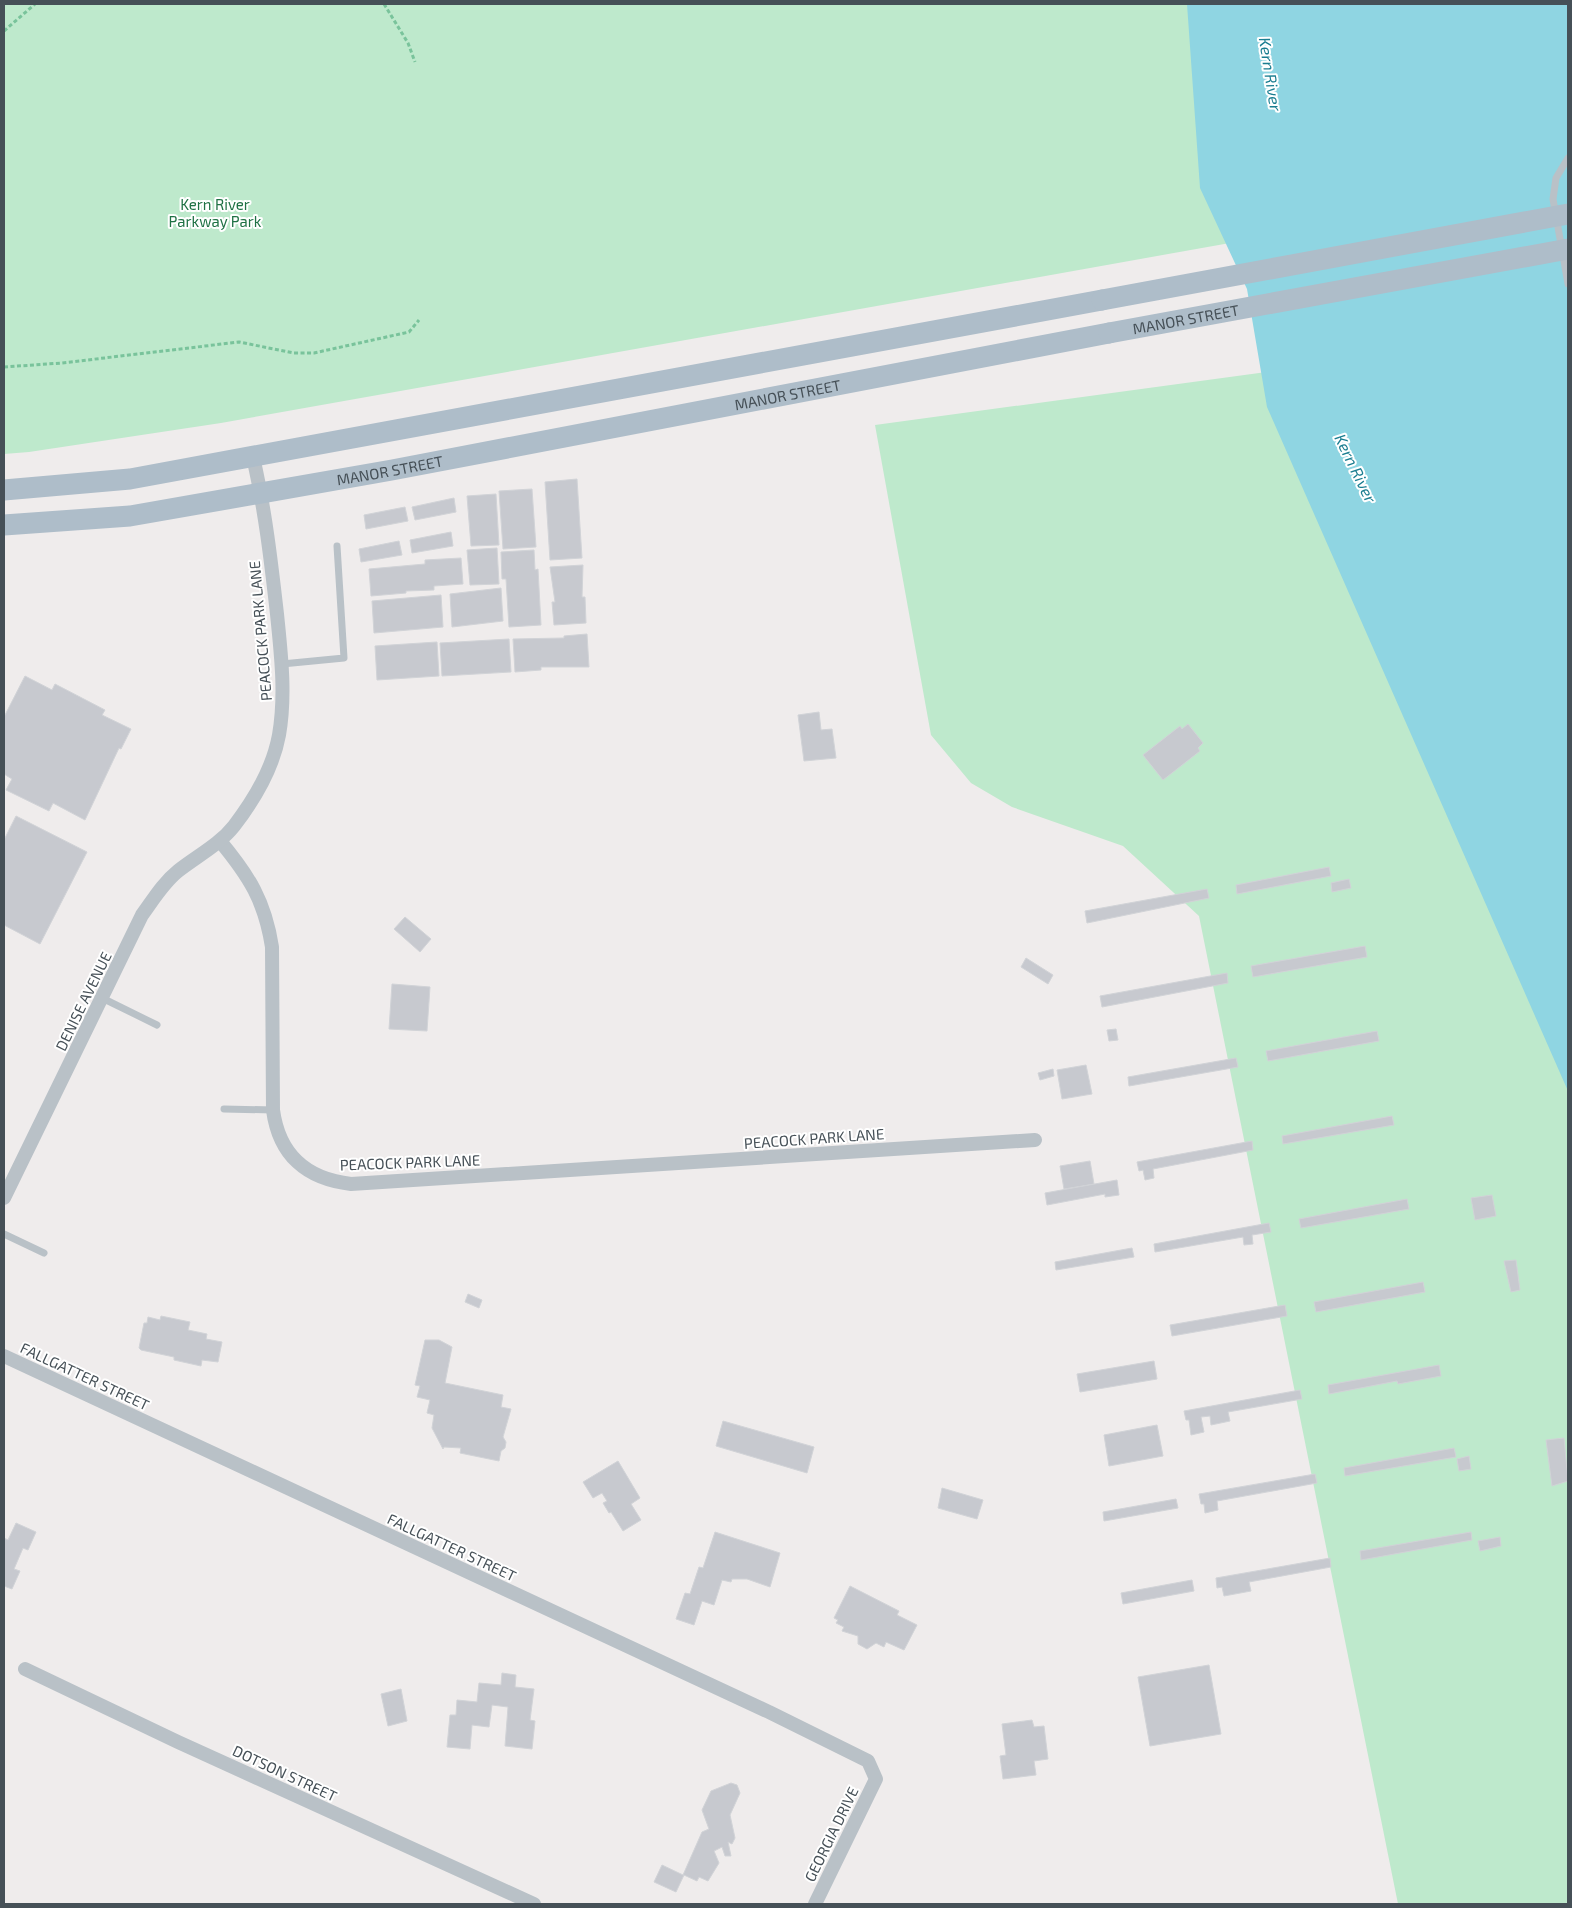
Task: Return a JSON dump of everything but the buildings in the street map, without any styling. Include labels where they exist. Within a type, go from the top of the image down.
[{"type":"main road","points":[[4,490],[130,479],[1568,214]]},
{"type":"main road","name":"MANOR STREET","points":[[4,525],[130,516],[392,470],[1109,333],[1568,248]]},
{"type":"street","name":"PEACOCK PARK LANE","points":[[253,457],[268,531],[282,664],[283,707],[279,736],[262,784],[234,826],[220,841],[247,874],[261,899],[268,922],[272,947],[273,1110],[275,1126],[280,1139],[290,1154],[303,1167],[333,1182],[351,1184],[1035,1140]]},
{"type":"street","name":"DENISE AVENUE","points":[[4,1198],[142,915],[159,891],[176,872],[220,841]]},
{"type":"street","name":"FALLGATTER STREET","points":[[4,1356],[849,1750],[868,1761],[876,1779]]},
{"type":"street","name":"DOTSON STREET","points":[[25,1669],[178,1742],[534,1904]]},
{"type":"street","name":"GEORGIA DRIVE","points":[[815,1904],[876,1779]]},
{"type":"lane","points":[[1568,158],[1556,178],[1553,199],[1568,284]]},
{"type":"lane","points":[[282,664],[344,658],[337,546]]},
{"type":"lane","points":[[102,998],[157,1025]]},
{"type":"lane","points":[[224,1109],[273,1110]]},
{"type":"lane","points":[[4,1234],[44,1253]]},
{"type":"path","points":[[4,32],[35,4]]},
{"type":"path","points":[[384,4],[408,44],[415,62]]},
{"type":"path","points":[[4,366],[62,363],[240,342],[294,353],[314,353],[409,332],[419,320]]},
{"type":"green space","name":"Kern River Parkway Park","points":[[4,4],[1536,4],[1527,190],[221,423],[29,452],[4,454]]},
{"type":"green space","points":[[1539,335],[1568,459],[1568,1904],[1398,1904],[1199,916],[1123,846],[1012,807],[971,783],[931,735],[875,425]]},
{"type":"water","name":"Kern River","points":[[1187,4],[1568,4],[1568,1091],[1267,407],[1247,289],[1200,188]]}]
